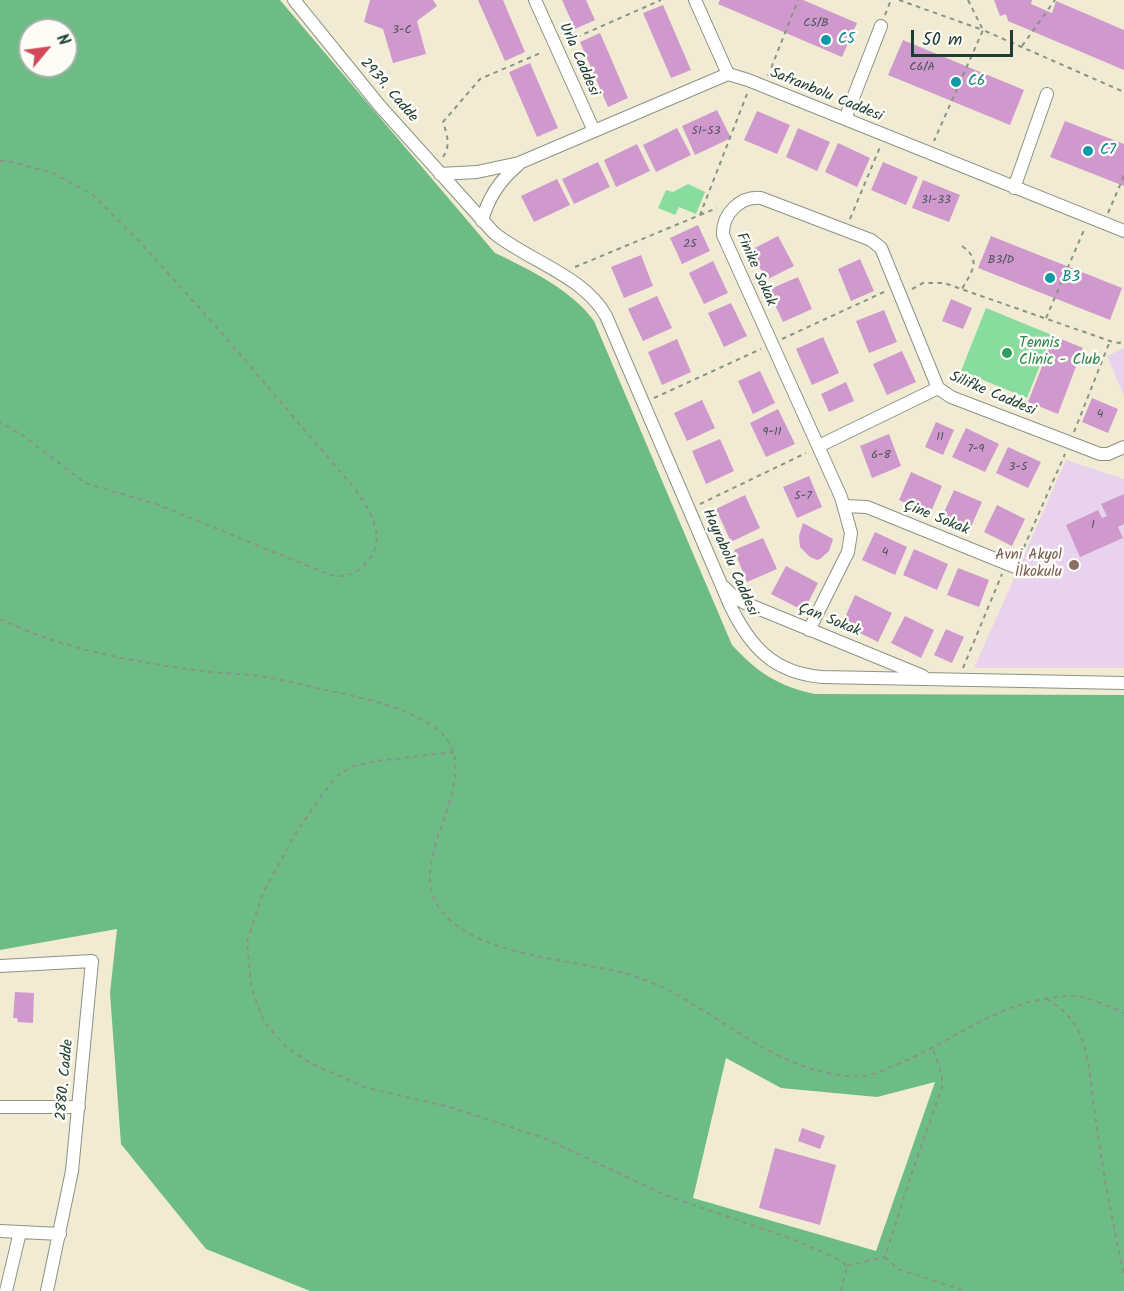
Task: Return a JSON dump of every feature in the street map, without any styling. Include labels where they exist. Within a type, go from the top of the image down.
[{"type":"street","name":"2939. Cadde","points":[[294,0],[362,85],[462,198]]},
{"type":"street","name":"Urla Caddesi","points":[[535,0],[594,131]]},
{"type":"street","points":[[436,169],[477,172],[519,163],[728,74],[696,0]]},
{"type":"street","points":[[845,119],[881,26]]},
{"type":"street","name":"Safranbolu Caddesi","points":[[728,74],[1124,231]]},
{"type":"street","points":[[1014,188],[1047,94]]},
{"type":"street","points":[[482,221],[495,188],[519,163]]},
{"type":"street","name":"Finike Sokak","points":[[809,630],[849,548],[851,533],[844,506],[819,446],[723,235],[728,215],[734,207],[747,199],[756,197],[871,240],[881,248],[938,388]]},
{"type":"street","name":"Hayrabolu Caddesi","points":[[462,198],[482,221],[507,243],[591,295],[606,316],[719,582],[746,636],[765,656],[783,667],[805,675],[822,677],[1124,683]]},
{"type":"street","name":"Silifke Caddesi","points":[[819,446],[938,388],[951,397],[1102,454],[1108,454],[1124,447]]},
{"type":"street","name":"Çine Sokak","points":[[844,506],[867,507],[1011,565]]},
{"type":"street","name":"Çan Sokak","points":[[719,582],[733,596],[745,603],[933,679]]},
{"type":"street","name":"2880. Cadde","points":[[0,966],[92,961],[72,1171],[47,1291]]},
{"type":"street","points":[[0,1107],[79,1107]]},
{"type":"street","points":[[0,1231],[60,1234]]},
{"type":"street","points":[[6,1289],[20,1232]]},
{"type":"path","points":[[436,169],[448,149],[443,122],[480,79],[661,0]]},
{"type":"path","points":[[559,274],[700,215],[798,0]]},
{"type":"path","points":[[899,0],[983,30],[1124,92]]},
{"type":"path","points":[[968,0],[983,30]]},
{"type":"path","points":[[1022,46],[1054,0]]},
{"type":"path","points":[[929,154],[983,30]]},
{"type":"path","points":[[846,231],[884,136]]},
{"type":"path","points":[[0,161],[53,173],[93,195],[138,240],[221,332],[355,489],[366,504],[375,524],[377,536],[372,556],[357,571],[347,576],[330,575],[159,505],[85,483],[25,437],[0,422]]},
{"type":"path","points":[[1103,223],[1124,176]]},
{"type":"path","points":[[1046,318],[1089,218]]},
{"type":"path","points":[[962,246],[972,253],[974,258],[973,270],[962,289]]},
{"type":"path","points":[[902,298],[923,283],[944,283],[1110,341],[1119,343],[1124,340]]},
{"type":"path","points":[[958,680],[1070,442],[1110,341]]},
{"type":"path","points":[[688,510],[819,446]]},
{"type":"path","points":[[0,619],[45,639],[100,653],[201,671],[263,677],[357,697],[405,711],[446,736],[457,764],[431,866],[430,885],[435,901],[442,912],[459,929],[487,943],[638,977],[674,993],[779,1055],[813,1070],[863,1076],[932,1049],[950,1036],[1014,1006],[1045,998],[1079,996],[1124,1013]]},
{"type":"path","points":[[454,752],[376,761],[351,767],[337,776],[322,795],[296,833],[263,893],[247,941],[251,987],[264,1022],[287,1048],[314,1065],[367,1088],[450,1107],[544,1138],[666,1195],[792,1239],[834,1257],[847,1266],[885,1257]]},
{"type":"path","points":[[1045,998],[1053,1002],[1070,1019],[1078,1031],[1087,1061],[1106,1192],[1124,1274]]},
{"type":"path","points":[[885,1257],[942,1088],[942,1075],[932,1049]]},
{"type":"path","points":[[885,1257],[898,1269],[966,1291]]},
{"type":"path","points":[[841,1291],[847,1266]]},
{"type":"shaded area","points":[[1124,348],[1124,396],[1107,356]]},
{"type":"shaded area","name":"Avni Akyol İlkokulu","points":[[1066,460],[1124,479],[1124,668],[974,668],[1016,574],[1024,568],[1022,560]]},
{"type":"green space","points":[[0,0],[280,0],[495,253],[536,274],[562,291],[585,310],[594,321],[732,645],[760,671],[790,687],[815,694],[1124,695],[1124,1291],[310,1291],[206,1249],[121,1144],[110,993],[117,929],[0,950]],"holes":[[[726,1058],[781,1088],[877,1097],[935,1082],[876,1251],[693,1198]]]},
{"type":"green space","points":[[688,184],[705,192],[696,214],[679,207],[675,215],[658,208],[666,190],[673,192]]},
{"type":"green space","name":"Tennis Clinic - Club","points":[[986,308],[1052,335],[1027,398],[961,371]]},
{"type":"building","points":[[370,0],[433,0],[437,6],[417,21],[426,54],[393,63],[383,29],[364,22]]},
{"type":"building","points":[[478,0],[503,0],[525,52],[505,61]]},
{"type":"building","points":[[562,0],[586,0],[595,20],[575,29]]},
{"type":"building","name":"C5","points":[[720,0],[803,0],[857,23],[842,57],[718,4]]},
{"type":"building","points":[[994,0],[1032,0],[1031,4],[1052,13],[1056,1],[1124,30],[1124,70],[1008,21],[1006,14],[1000,16]]},
{"type":"building","points":[[663,5],[691,70],[671,78],[643,13]]},
{"type":"building","points":[[600,33],[628,98],[608,107],[580,42]]},
{"type":"building","name":"C6","points":[[903,40],[1024,90],[1010,125],[888,75]]},
{"type":"building","points":[[530,63],[558,128],[537,137],[509,72]]},
{"type":"building","points":[[717,110],[731,138],[695,155],[682,126]]},
{"type":"building","points":[[757,111],[790,125],[777,154],[744,140]]},
{"type":"building","name":"C7","points":[[1065,121],[1124,144],[1124,186],[1050,157]]},
{"type":"building","points":[[677,128],[691,155],[656,172],[643,145]]},
{"type":"building","points":[[798,128],[830,142],[817,171],[786,157]]},
{"type":"building","points":[[838,143],[870,158],[857,187],[825,172]]},
{"type":"building","points":[[637,144],[650,171],[616,187],[604,160]]},
{"type":"building","points":[[598,162],[610,187],[574,204],[562,179]]},
{"type":"building","points":[[883,162],[918,177],[906,205],[871,190]]},
{"type":"building","points":[[557,179],[570,205],[534,222],[521,196]]},
{"type":"building","points":[[923,180],[960,195],[949,222],[912,208]]},
{"type":"building","points":[[698,225],[710,251],[682,264],[670,238]]},
{"type":"building","points":[[778,236],[794,266],[766,280],[751,250]]},
{"type":"building","name":"B3","points":[[991,236],[1122,288],[1110,320],[978,268]]},
{"type":"building","points":[[641,255],[653,286],[624,298],[611,267]]},
{"type":"building","points":[[860,259],[874,291],[851,301],[838,269]]},
{"type":"building","points":[[713,261],[728,293],[704,304],[689,273]]},
{"type":"building","points":[[798,277],[812,309],[783,322],[768,290]]},
{"type":"building","points":[[657,296],[672,328],[643,341],[628,309]]},
{"type":"building","points":[[951,299],[972,308],[963,329],[942,321]]},
{"type":"building","points":[[731,303],[747,336],[724,347],[708,313]]},
{"type":"building","points":[[884,310],[897,342],[869,353],[856,321]]},
{"type":"building","points":[[1054,336],[1083,348],[1058,414],[1028,402]]},
{"type":"building","points":[[823,337],[839,373],[812,385],[796,349]]},
{"type":"building","points":[[677,339],[691,372],[662,385],[648,352]]},
{"type":"building","points":[[902,351],[916,382],[887,395],[873,364]]},
{"type":"building","points":[[760,371],[775,403],[753,414],[738,381]]},
{"type":"building","points":[[846,382],[854,401],[829,412],[821,394]]},
{"type":"building","points":[[1092,398],[1118,409],[1108,433],[1082,422]]},
{"type":"building","points":[[702,400],[715,428],[687,441],[674,413]]},
{"type":"building","points":[[778,409],[795,444],[766,457],[750,423]]},
{"type":"building","points":[[936,422],[954,430],[943,455],[925,447]]},
{"type":"building","points":[[966,428],[999,444],[985,472],[952,457]]},
{"type":"building","points":[[889,434],[901,466],[872,478],[860,446]]},
{"type":"building","points":[[720,439],[734,471],[706,484],[692,451]]},
{"type":"building","points":[[1008,447],[1041,462],[1028,488],[996,473]]},
{"type":"building","points":[[911,472],[942,486],[930,514],[899,500]]},
{"type":"building","points":[[809,476],[822,507],[797,518],[783,487]]},
{"type":"building","points":[[954,490],[982,502],[970,529],[942,517]]},
{"type":"building","points":[[1124,494],[1124,524],[1118,527],[1123,538],[1080,557],[1066,525],[1098,510],[1102,518],[1107,516],[1101,504]]},
{"type":"building","points":[[745,495],[760,528],[731,542],[716,509]]},
{"type":"building","points":[[997,505],[1025,519],[1012,546],[984,532]]},
{"type":"building","points":[[803,523],[833,539],[829,551],[820,559],[810,557],[800,547],[799,536]]},
{"type":"building","points":[[875,532],[907,547],[895,575],[862,560]]},
{"type":"building","points":[[763,538],[777,569],[747,582],[734,550]]},
{"type":"building","points":[[914,549],[948,564],[937,590],[903,575]]},
{"type":"building","points":[[786,566],[818,583],[804,611],[771,594]]},
{"type":"building","points":[[958,568],[989,580],[979,607],[947,595]]},
{"type":"building","points":[[855,595],[892,613],[878,642],[842,624]]},
{"type":"building","points":[[905,616],[934,630],[921,658],[891,643]]},
{"type":"building","points":[[946,629],[964,637],[952,663],[934,655]]},
{"type":"building","points":[[15,992],[34,993],[33,1023],[18,1022],[17,1018],[13,1018]]},
{"type":"building","points":[[802,1128],[825,1136],[820,1149],[798,1141]]},
{"type":"building","points":[[775,1148],[836,1165],[820,1225],[759,1208]]},
{"type":"place","name":"C5","points":[[826,40]]},
{"type":"place","name":"C6","points":[[956,82]]},
{"type":"place","name":"C7","points":[[1088,151]]},
{"type":"place","name":"B3","points":[[1050,278]]},
{"type":"place","name":"Tennis Clinic - Club","points":[[1007,353]]},
{"type":"place","name":"Avni Akyol İlkokulu","points":[[1074,565]]}]
